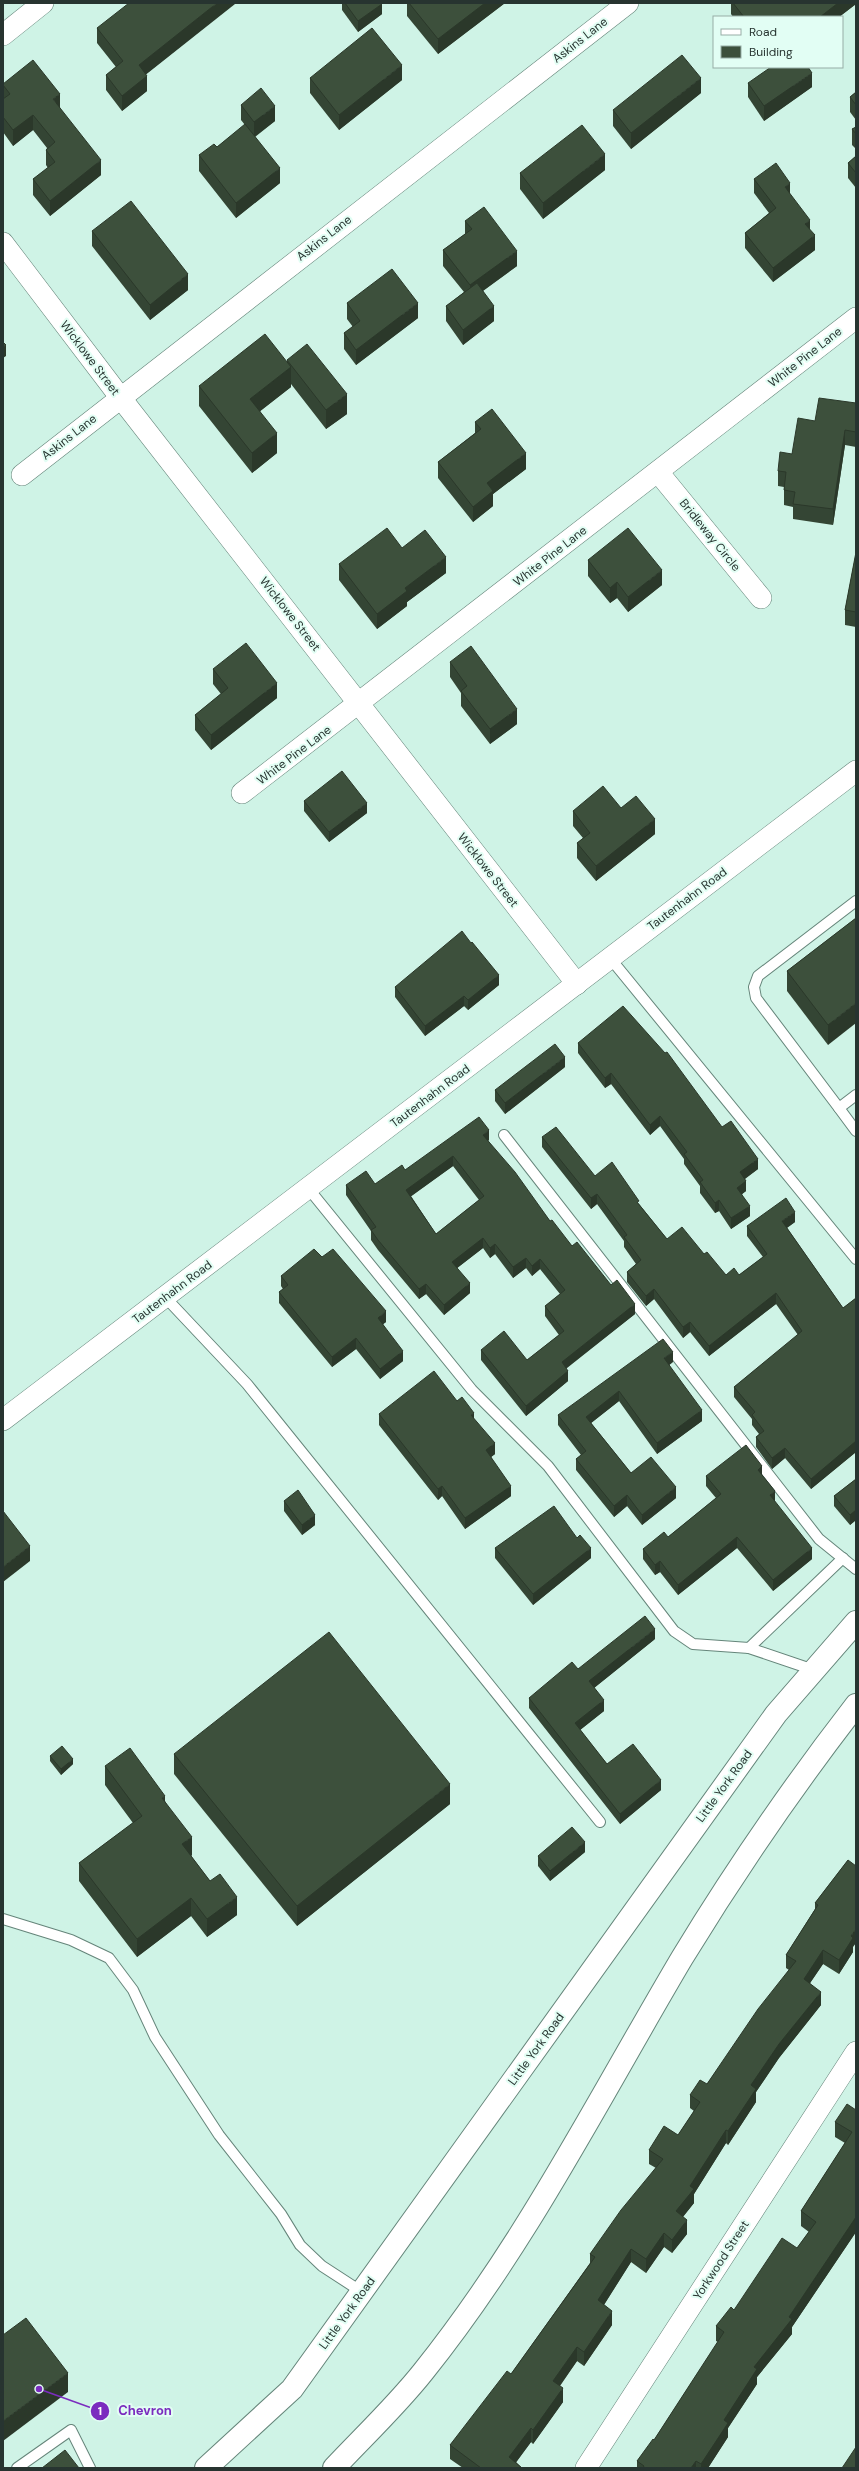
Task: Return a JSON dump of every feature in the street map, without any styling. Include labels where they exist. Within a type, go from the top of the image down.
[{"type":"main road","name":"Little York Road","points":[[206,2468],[292,2389],[776,1714],[856,1622]]},
{"type":"main road","points":[[334,2468],[422,2373],[490,2281],[615,2076],[683,1957],[814,1759],[856,1705]]},
{"type":"street","points":[[3,35],[44,3]]},
{"type":"street","name":"Askins Lane","points":[[22,475],[120,397],[628,3]]},
{"type":"street","name":"Wicklowe Street","points":[[3,243],[120,397],[577,984]]},
{"type":"street","name":"White Pine Lane","points":[[242,793],[360,704],[856,318]]},
{"type":"street","name":"Bridleway Circle","points":[[658,472],[761,598]]},
{"type":"street","name":"Tautenhahn Road","points":[[3,1420],[856,771]]},
{"type":"street","name":"Yorkwood Street","points":[[586,2468],[856,2052]]},
{"type":"lane","points":[[856,901],[758,976],[754,987],[756,998],[856,1131]]},
{"type":"lane","points":[[610,958],[856,1259]]},
{"type":"lane","points":[[839,1108],[856,1095]]},
{"type":"lane","points":[[504,1135],[819,1539],[856,1569]]},
{"type":"lane","points":[[308,1188],[472,1390],[548,1466],[674,1631],[693,1644],[749,1648],[814,1670]]},
{"type":"lane","points":[[165,1297],[247,1384],[600,1822]]},
{"type":"lane","points":[[749,1648],[843,1558]]},
{"type":"lane","points":[[3,1919],[71,1940],[109,1958],[133,1990],[155,2036],[202,2109],[281,2214],[300,2244],[322,2266],[362,2292]]},
{"type":"lane","points":[[18,2468],[70,2430],[90,2468]]},
{"type":"building","points":[[129,3],[217,3],[139,65],[147,76],[122,96],[106,75],[123,61],[97,28]]},
{"type":"building","points":[[345,3],[381,3],[382,4],[358,21]]},
{"type":"building","points":[[409,3],[485,3],[438,39]]},
{"type":"building","points":[[733,3],[838,3],[821,16],[743,16]]},
{"type":"building","points":[[372,28],[402,65],[339,115],[310,78]]},
{"type":"building","points":[[682,55],[701,78],[631,133],[613,110]]},
{"type":"building","points":[[33,60],[60,94],[53,99],[101,160],[50,201],[33,179],[55,162],[46,150],[55,142],[33,115],[13,130],[3,117],[3,99],[10,94],[3,84]]},
{"type":"building","points":[[770,68],[809,68],[812,73],[764,106],[748,83]]},
{"type":"building","points":[[261,88],[275,106],[254,122],[241,105]]},
{"type":"building","points":[[856,92],[856,105],[850,97]]},
{"type":"building","points":[[245,124],[280,168],[236,203],[199,155],[214,144],[217,147]]},
{"type":"building","points":[[582,125],[605,154],[543,203],[520,173]]},
{"type":"building","points":[[856,127],[856,134],[852,129]]},
{"type":"building","points":[[856,156],[856,173],[848,163]]},
{"type":"building","points":[[776,163],[790,183],[785,187],[810,220],[805,224],[815,235],[773,268],[745,233],[776,208],[754,179]]},
{"type":"building","points":[[131,201],[188,274],[150,305],[92,231]]},
{"type":"building","points":[[484,207],[517,251],[470,285],[443,250],[472,229],[465,221]]},
{"type":"building","points":[[392,269],[418,303],[356,350],[344,333],[360,321],[347,303]]},
{"type":"building","points":[[477,283],[494,306],[463,330],[446,306]]},
{"type":"building","points":[[265,334],[291,367],[250,399],[277,433],[252,453],[199,386]]},
{"type":"building","points":[[307,344],[347,394],[326,410],[287,360]]},
{"type":"building","points":[[819,398],[856,403],[856,432],[845,430],[833,509],[793,504],[795,492],[784,490],[786,472],[778,471],[780,452],[792,454],[798,418],[815,421]]},
{"type":"building","points":[[492,409],[526,453],[487,483],[493,491],[473,507],[438,462],[481,429],[475,422]]},
{"type":"building","points":[[387,528],[402,548],[425,530],[446,557],[405,588],[407,591],[377,614],[339,564]]},
{"type":"building","points":[[628,528],[662,570],[628,597],[617,582],[610,588],[588,560]]},
{"type":"building","points":[[856,552],[856,612],[845,610]]},
{"type":"building","points":[[246,643],[277,683],[211,735],[195,715],[228,688],[213,669]]},
{"type":"building","points":[[471,646],[517,709],[490,729],[461,691],[467,686],[450,662]]},
{"type":"building","points":[[342,771],[367,803],[329,832],[304,801]]},
{"type":"building","points":[[603,786],[621,808],[636,796],[655,819],[596,866],[577,843],[590,833],[573,811]]},
{"type":"building","points":[[856,918],[856,1003],[828,1025],[787,971]]},
{"type":"building","points":[[462,931],[499,975],[468,1000],[464,996],[425,1026],[395,987]]},
{"type":"building","points":[[623,1006],[665,1053],[667,1052],[722,1127],[731,1121],[758,1159],[740,1172],[746,1181],[737,1188],[750,1206],[731,1218],[719,1200],[715,1203],[700,1182],[703,1180],[684,1154],[687,1152],[660,1116],[650,1125],[611,1073],[605,1078],[578,1043]]},
{"type":"building","points":[[555,1044],[565,1057],[505,1103],[495,1090]]},
{"type":"building","points":[[479,1117],[489,1130],[483,1135],[515,1172],[550,1221],[552,1220],[572,1246],[577,1242],[611,1285],[617,1280],[635,1304],[562,1362],[568,1371],[526,1406],[481,1350],[504,1331],[527,1360],[564,1331],[545,1306],[565,1290],[540,1259],[532,1266],[526,1258],[513,1267],[495,1244],[490,1248],[483,1238],[452,1262],[470,1283],[444,1305],[426,1284],[419,1289],[378,1240],[371,1230],[376,1227],[346,1185],[366,1171],[375,1184],[402,1165],[405,1170]],"holes":[[[453,1156],[484,1196],[436,1234],[406,1190]]]},
{"type":"building","points":[[556,1127],[595,1176],[612,1162],[639,1201],[637,1202],[667,1239],[682,1227],[704,1254],[707,1252],[726,1275],[734,1268],[739,1275],[767,1254],[747,1226],[786,1198],[795,1212],[782,1221],[843,1308],[856,1298],[856,1441],[811,1479],[785,1448],[772,1458],[756,1437],[764,1431],[752,1415],[755,1412],[734,1387],[802,1331],[776,1293],[709,1346],[690,1322],[683,1327],[654,1289],[646,1296],[627,1272],[641,1260],[624,1237],[627,1235],[597,1194],[591,1198],[542,1137]]},
{"type":"building","points":[[314,1249],[322,1257],[333,1249],[386,1311],[378,1318],[403,1351],[380,1369],[356,1338],[332,1357],[279,1292],[288,1285],[281,1276]]},
{"type":"building","points":[[663,1339],[673,1352],[664,1358],[702,1410],[657,1443],[619,1391],[586,1417],[631,1473],[651,1457],[676,1487],[642,1515],[627,1495],[614,1506],[576,1459],[586,1451],[558,1415]]},
{"type":"building","points":[[434,1371],[457,1401],[462,1397],[474,1413],[471,1415],[495,1443],[486,1450],[511,1486],[465,1518],[442,1486],[438,1489],[379,1414]]},
{"type":"building","points":[[746,1445],[762,1466],[758,1470],[775,1491],[770,1495],[812,1548],[773,1580],[737,1537],[678,1585],[660,1561],[655,1565],[643,1549],[664,1532],[668,1537],[721,1494],[706,1476]]},
{"type":"building","points":[[856,1479],[856,1510],[850,1515],[834,1496]]},
{"type":"building","points":[[298,1490],[315,1515],[302,1525],[284,1501]]},
{"type":"building","points":[[554,1506],[577,1538],[580,1535],[591,1548],[533,1594],[495,1548]]},
{"type":"building","points":[[3,1511],[30,1546],[3,1567]]},
{"type":"building","points":[[645,1616],[655,1629],[589,1681],[604,1700],[575,1723],[607,1764],[633,1744],[661,1780],[620,1814],[529,1698],[572,1662],[578,1669]]},
{"type":"building","points":[[329,1632],[450,1784],[297,1906],[174,1754]]},
{"type":"building","points":[[62,1746],[73,1759],[61,1769],[50,1756]]},
{"type":"building","points":[[130,1748],[165,1796],[162,1798],[192,1837],[182,1844],[210,1881],[220,1874],[237,1897],[207,1919],[191,1898],[137,1939],[79,1863],[142,1816],[105,1766]]},
{"type":"building","points":[[572,1827],[585,1842],[550,1871],[538,1856]]},
{"type":"building","points":[[848,1860],[856,1866],[856,1929],[851,1936],[853,1938],[839,1960],[823,1950],[804,1979],[821,1992],[779,2044],[751,2085],[756,2089],[728,2131],[726,2130],[690,2186],[694,2189],[676,2211],[687,2220],[672,2240],[664,2233],[646,2259],[631,2249],[598,2300],[612,2311],[584,2352],[577,2347],[553,2381],[563,2388],[533,2430],[531,2428],[509,2457],[522,2468],[481,2468],[450,2445],[507,2371],[511,2374],[595,2257],[590,2254],[621,2210],[663,2159],[649,2150],[664,2126],[678,2135],[700,2102],[690,2095],[700,2080],[707,2084],[758,2009],[796,1961],[786,1955],[818,1905],[815,1903]]},
{"type":"building","points":[[847,2104],[856,2110],[856,2217],[789,2317],[792,2319],[754,2367],[757,2369],[724,2420],[728,2423],[701,2464],[696,2461],[691,2468],[643,2468],[644,2466],[637,2461],[653,2439],[654,2440],[724,2332],[716,2326],[731,2307],[734,2310],[782,2238],[797,2248],[816,2222],[801,2211],[852,2132],[835,2122]]},
{"type":"building","points":[[26,2318],[68,2373],[3,2421],[3,2335]]},
{"type":"building","points":[[856,2447],[856,2468],[842,2468]]},
{"type":"building","points":[[65,2450],[79,2468],[42,2468]]},
{"type":"place","name":"Chevron","points":[[39,2389]]}]
